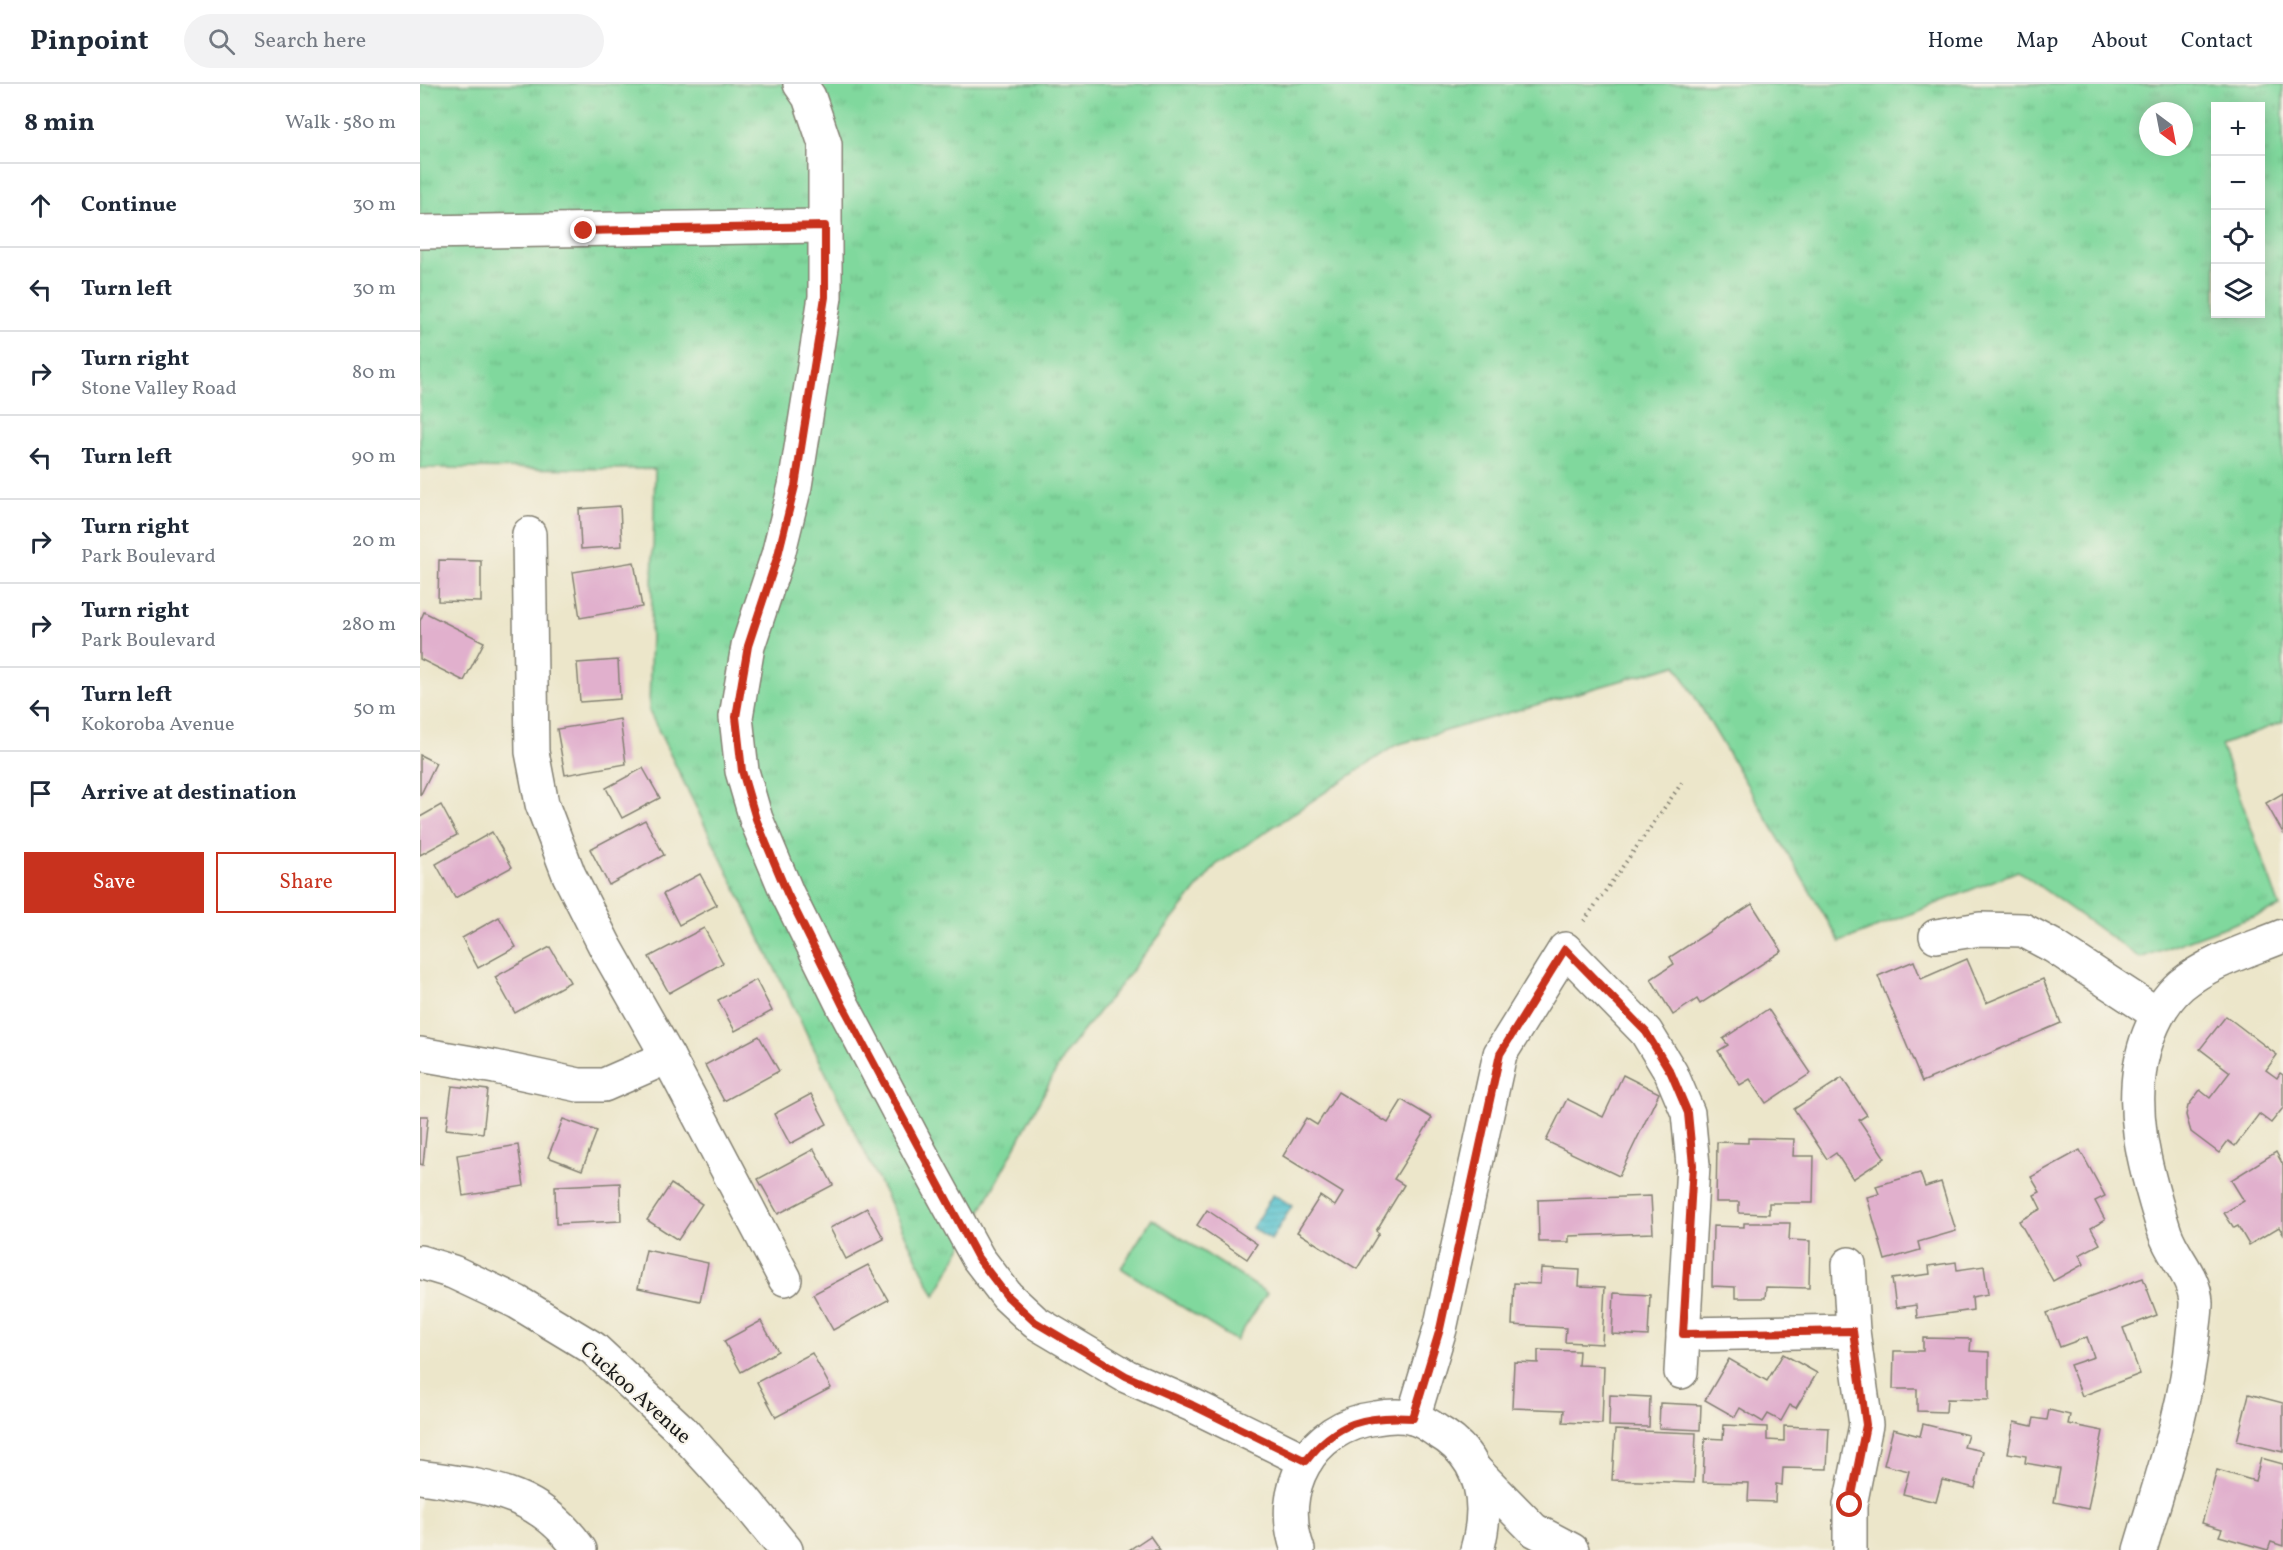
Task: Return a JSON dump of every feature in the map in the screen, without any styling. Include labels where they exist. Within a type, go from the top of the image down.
[{"type":"street","points":[[800,84],[809,97],[825,144],[825,297],[795,486],[778,555],[748,646],[736,717],[742,771],[756,819],[787,893],[903,1120],[978,1258],[1007,1296],[1035,1322],[1126,1376],[1192,1405],[1306,1461]]},
{"type":"street","points":[[420,232],[825,226]]},
{"type":"street","points":[[529,534],[532,752],[542,804],[568,875],[668,1057],[785,1279]]},
{"type":"street","points":[[1936,936],[1980,929],[2023,930],[2053,946],[2157,1014]]},
{"type":"street","points":[[2140,1550],[2170,1450],[2190,1371],[2196,1301],[2190,1278],[2166,1236],[2141,1145],[2136,1102],[2141,1054],[2157,1014],[2180,986],[2210,966],[2283,936]]},
{"type":"street","points":[[1413,1418],[1440,1329],[1500,1054],[1565,949],[1646,1032],[1671,1073],[1688,1113],[1693,1165],[1681,1372]]},
{"type":"street","points":[[420,1054],[579,1085],[604,1084],[668,1057]]},
{"type":"street","name":"Cuckoo Avenue","points":[[420,1262],[453,1272],[517,1302],[593,1348],[681,1430],[745,1500],[786,1550]]},
{"type":"street","points":[[1849,1264],[1853,1331],[1866,1425],[1850,1505],[1850,1550]]},
{"type":"street","points":[[1683,1334],[1853,1331]]},
{"type":"street","points":[[1287,1545],[1295,1483],[1306,1461],[1318,1446],[1349,1424],[1387,1416],[1413,1418],[1446,1436],[1462,1451],[1474,1469],[1482,1489],[1485,1510],[1483,1531],[1477,1550]]},
{"type":"street","points":[[1474,1469],[1533,1530],[1572,1550]]},
{"type":"street","points":[[420,1477],[479,1486],[516,1496],[554,1519],[580,1550]]},
{"type":"path","points":[[1565,949],[1684,780]]},
{"type":"green space","points":[[420,84],[2283,84],[2283,722],[2221,745],[2280,907],[2140,958],[2018,871],[1840,942],[1676,665],[1396,745],[1216,865],[1065,1054],[935,1296],[649,711],[655,469],[420,468]]},
{"type":"green space","points":[[1152,1219],[1267,1293],[1236,1341],[1121,1268]]},
{"type":"water","points":[[1273,1194],[1292,1206],[1271,1240],[1252,1228]]},
{"type":"building","points":[[620,506],[622,546],[581,549],[579,509]]},
{"type":"building","points":[[439,560],[481,561],[481,602],[438,601]]},
{"type":"building","points":[[634,562],[642,607],[580,618],[573,572]]},
{"type":"building","points":[[424,612],[484,642],[464,681],[420,659],[420,621]]},
{"type":"building","points":[[618,660],[620,699],[580,702],[577,663]]},
{"type":"building","points":[[620,719],[626,764],[565,775],[557,729]]},
{"type":"building","points":[[420,755],[436,763],[420,796]]},
{"type":"building","points":[[643,768],[660,798],[622,818],[606,788]]},
{"type":"building","points":[[2283,793],[2283,833],[2266,803]]},
{"type":"building","points":[[441,805],[457,835],[420,855],[420,817]]},
{"type":"building","points":[[645,820],[664,855],[609,885],[590,849]]},
{"type":"building","points":[[492,832],[512,867],[455,898],[436,864]]},
{"type":"building","points":[[700,874],[717,905],[679,925],[663,894]]},
{"type":"building","points":[[1752,904],[1782,951],[1700,1004],[1697,999],[1673,1015],[1651,979],[1674,964],[1670,957]]},
{"type":"building","points":[[499,917],[516,947],[478,968],[462,938]]},
{"type":"building","points":[[704,928],[723,963],[669,993],[649,957]]},
{"type":"building","points":[[550,947],[570,982],[515,1013],[495,977]]},
{"type":"building","points":[[1967,959],[1986,1003],[2043,979],[2061,1023],[1922,1082],[1878,976],[1914,961],[1921,979]]},
{"type":"building","points":[[756,980],[772,1011],[735,1031],[718,1000]]},
{"type":"building","points":[[1768,1009],[1811,1073],[1766,1103],[1750,1079],[1740,1085],[1718,1051],[1728,1045],[1723,1039]]},
{"type":"building","points":[[2226,1016],[2277,1055],[2266,1070],[2277,1078],[2280,1073],[2283,1075],[2283,1108],[2271,1123],[2259,1114],[2235,1146],[2228,1141],[2219,1153],[2191,1132],[2186,1115],[2188,1106],[2200,1090],[2210,1098],[2230,1072],[2200,1049]]},
{"type":"building","points":[[759,1036],[779,1071],[724,1101],[705,1065]]},
{"type":"building","points":[[1623,1075],[1659,1093],[1619,1176],[1546,1141],[1567,1099],[1603,1117]]},
{"type":"building","points":[[1842,1078],[1867,1115],[1859,1120],[1885,1158],[1853,1179],[1836,1153],[1827,1159],[1794,1109]]},
{"type":"building","points":[[452,1086],[488,1090],[483,1133],[446,1129]]},
{"type":"building","points":[[1338,1092],[1388,1123],[1402,1100],[1432,1118],[1394,1179],[1404,1185],[1376,1231],[1379,1233],[1357,1269],[1297,1232],[1320,1196],[1335,1206],[1343,1193],[1283,1156],[1306,1118],[1317,1125]]},
{"type":"building","points":[[811,1094],[827,1124],[790,1144],[774,1114]]},
{"type":"building","points":[[420,1116],[428,1116],[423,1165],[420,1164]]},
{"type":"building","points":[[563,1119],[597,1131],[582,1170],[548,1157]]},
{"type":"building","points":[[1748,1138],[1794,1139],[1793,1156],[1814,1156],[1813,1203],[1769,1203],[1769,1214],[1739,1213],[1739,1202],[1716,1202],[1717,1142],[1748,1143]]},
{"type":"building","points":[[518,1145],[524,1186],[463,1196],[457,1155]]},
{"type":"building","points":[[814,1149],[833,1185],[778,1214],[758,1179]]},
{"type":"building","points":[[2080,1150],[2105,1196],[2095,1201],[2105,1220],[2091,1228],[2100,1244],[2079,1255],[2084,1264],[2053,1281],[2019,1221],[2041,1209],[2034,1195],[2040,1192],[2031,1177]]},
{"type":"building","points":[[2276,1152],[2283,1165],[2283,1234],[2279,1227],[2249,1245],[2238,1226],[2234,1228],[2224,1213],[2244,1201],[2231,1180]]},
{"type":"building","points":[[1920,1173],[1925,1187],[1941,1182],[1956,1231],[1918,1242],[1920,1250],[1885,1260],[1867,1197],[1879,1194],[1876,1186]]},
{"type":"building","points":[[620,1183],[621,1221],[556,1224],[555,1186]]},
{"type":"building","points":[[671,1184],[702,1204],[678,1240],[647,1220]]},
{"type":"building","points":[[1651,1196],[1653,1233],[1569,1236],[1569,1242],[1539,1242],[1538,1200]]},
{"type":"building","points":[[867,1208],[884,1239],[846,1259],[830,1228]]},
{"type":"building","points":[[1207,1210],[1257,1244],[1247,1259],[1197,1225]]},
{"type":"building","points":[[1744,1223],[1790,1223],[1789,1240],[1810,1241],[1809,1288],[1766,1287],[1765,1298],[1735,1298],[1735,1287],[1712,1286],[1713,1226],[1744,1227]]},
{"type":"building","points":[[646,1250],[708,1263],[700,1301],[638,1288]]},
{"type":"building","points":[[1956,1262],[1957,1270],[1984,1266],[1988,1294],[1972,1297],[1973,1310],[1917,1318],[1916,1305],[1896,1308],[1892,1279],[1930,1274],[1929,1266]]},
{"type":"building","points":[[868,1265],[888,1300],[833,1330],[813,1294]]},
{"type":"building","points":[[1541,1268],[1580,1270],[1579,1286],[1605,1287],[1602,1344],[1565,1342],[1566,1328],[1512,1325],[1514,1283],[1540,1284]]},
{"type":"building","points":[[2143,1278],[2157,1315],[2123,1328],[2140,1374],[2082,1396],[2070,1365],[2094,1357],[2087,1337],[2060,1347],[2047,1313]]},
{"type":"building","points":[[1614,1293],[1650,1295],[1648,1336],[1612,1334]]},
{"type":"building","points":[[761,1321],[778,1351],[741,1372],[724,1341]]},
{"type":"building","points":[[1923,1338],[1971,1339],[1970,1351],[1989,1352],[1989,1400],[1947,1399],[1946,1412],[1917,1411],[1917,1389],[1893,1389],[1894,1351],[1923,1351]]},
{"type":"building","points":[[1538,1350],[1579,1351],[1578,1365],[1604,1366],[1602,1424],[1563,1422],[1564,1410],[1512,1408],[1514,1362],[1538,1363]]},
{"type":"building","points":[[812,1353],[831,1388],[776,1417],[757,1382]]},
{"type":"building","points":[[1783,1354],[1817,1373],[1796,1408],[1790,1405],[1781,1421],[1768,1414],[1763,1422],[1740,1408],[1735,1417],[1705,1400],[1729,1359],[1767,1381]]},
{"type":"building","points":[[2249,1394],[2283,1403],[2283,1452],[2237,1441]]},
{"type":"building","points":[[1610,1395],[1650,1397],[1649,1427],[1609,1426]]},
{"type":"building","points":[[1660,1403],[1701,1405],[1700,1430],[1659,1428]]},
{"type":"building","points":[[2049,1410],[2070,1415],[2068,1424],[2103,1431],[2088,1509],[2054,1502],[2060,1469],[2025,1463],[2026,1456],[2008,1453],[2014,1422],[2032,1426],[2034,1418],[2047,1420]]},
{"type":"building","points":[[1923,1424],[1968,1435],[1964,1447],[1983,1451],[1975,1488],[1942,1480],[1936,1502],[1903,1494],[1909,1471],[1884,1465],[1893,1429],[1920,1436]]},
{"type":"building","points":[[1724,1425],[1767,1427],[1767,1440],[1784,1441],[1784,1426],[1829,1428],[1827,1469],[1783,1468],[1782,1485],[1776,1484],[1775,1502],[1748,1501],[1749,1483],[1703,1482],[1705,1438],[1723,1439]]},
{"type":"building","points":[[1615,1430],[1696,1433],[1694,1483],[1612,1480]]},
{"type":"building","points":[[2261,1458],[2283,1464],[2283,1546],[2271,1542],[2268,1550],[2219,1536],[2222,1529],[2202,1523],[2217,1470],[2255,1481]]},
{"type":"building","points":[[1150,1536],[1160,1550],[1129,1550]]},
{"type":"route","points":[[584,231],[825,226],[825,297],[795,486],[778,555],[748,646],[736,717],[742,771],[756,819],[787,893],[842,1004],[978,1258],[1007,1296],[1035,1322],[1126,1376],[1192,1405],[1306,1461],[1318,1446],[1349,1424],[1387,1416],[1413,1418],[1440,1329],[1500,1054],[1565,949],[1646,1032],[1671,1073],[1688,1113],[1693,1165],[1683,1334],[1853,1331],[1866,1425],[1850,1505]]}]
